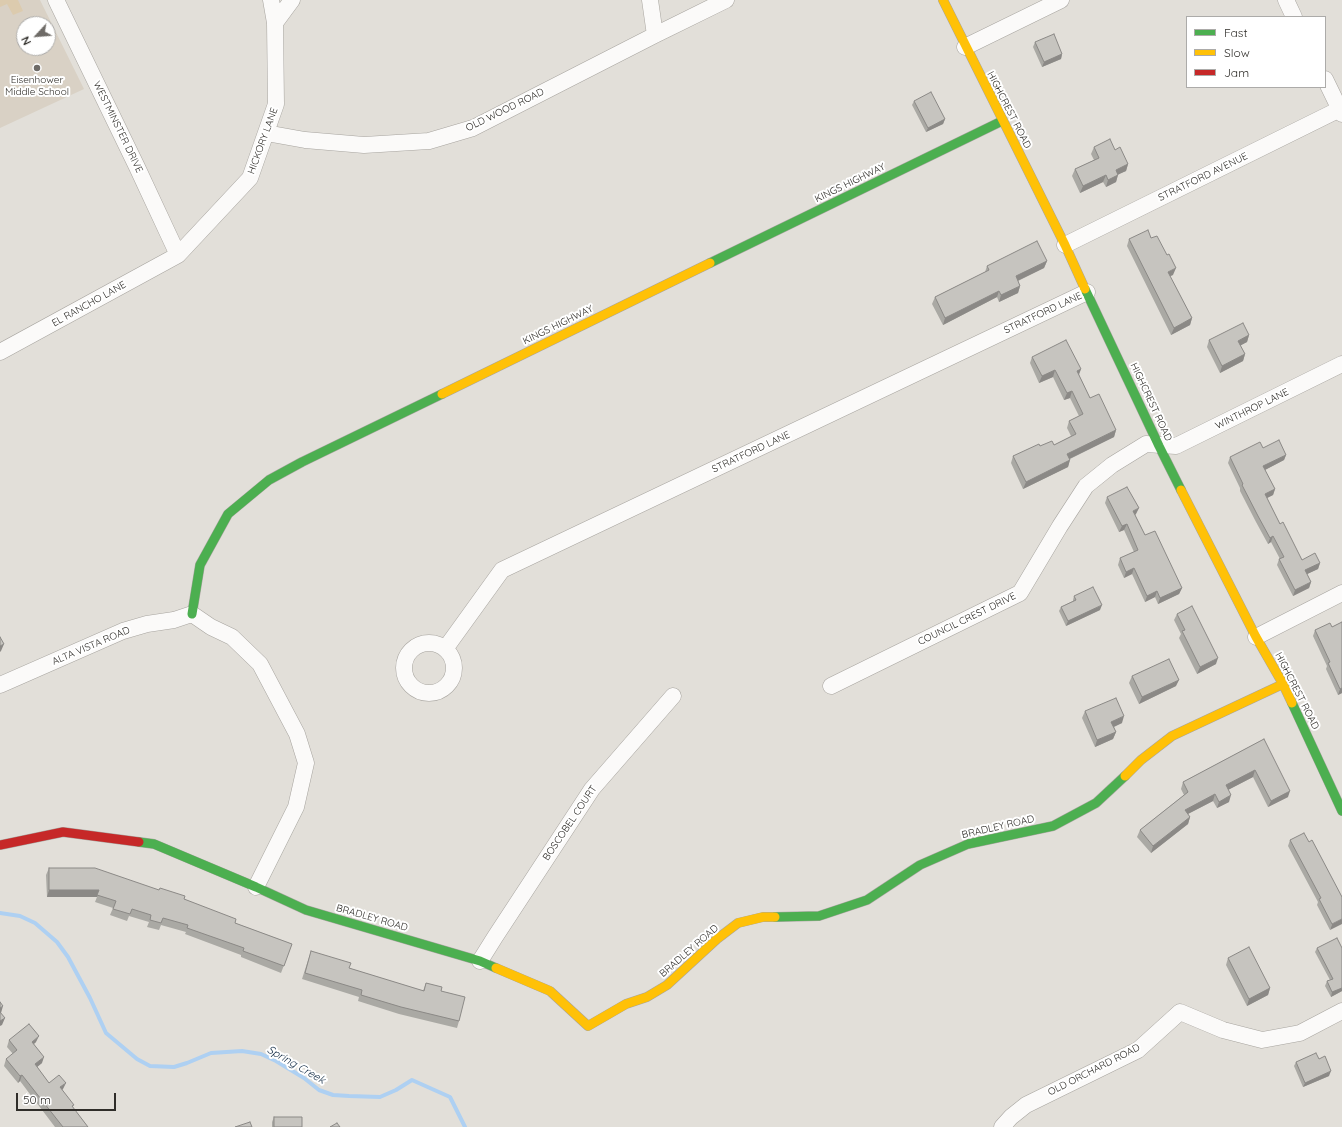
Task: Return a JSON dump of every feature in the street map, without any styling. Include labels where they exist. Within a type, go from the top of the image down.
[{"type":"street","name":"WESTMINSTER DRIVE","points":[[56,0],[138,166],[178,255]]},
{"type":"street","name":"HICKORY LANE","points":[[178,255],[250,178],[276,104],[275,22],[271,0]]},
{"type":"street","points":[[275,22],[292,0]]},
{"type":"street","points":[[650,0],[655,35]]},
{"type":"street","name":"OLD WOOD ROAD","points":[[266,133],[305,140],[364,145],[429,141],[473,128],[726,0]]},
{"type":"street","name":"HIGHCREST ROAD","points":[[944,0],[1002,121],[1065,245],[1160,446],[1256,636],[1283,684],[1342,810]]},
{"type":"street","points":[[966,47],[1061,0]]},
{"type":"street","points":[[1286,0],[1294,16]]},
{"type":"street","points":[[1326,81],[1341,110]]},
{"type":"street","name":"STRATFORD AVENUE","points":[[1065,245],[1341,110]]},
{"type":"street","name":"KINGS HIGHWAY","points":[[192,614],[200,565],[228,514],[269,480],[316,455],[1002,121]]},
{"type":"street","name":"EL RANCHO LANE","points":[[0,352],[178,255]]},
{"type":"street","name":"STRATFORD LANE","points":[[445,649],[502,570],[1087,292]]},
{"type":"street","name":"WINTHROP LANE","points":[[1160,446],[1176,446],[1342,364]]},
{"type":"street","name":"COUNCIL CREST DRIVE","points":[[831,686],[1020,593],[1086,486],[1112,465],[1146,444],[1160,446]]},
{"type":"street","points":[[1256,636],[1342,593]]},
{"type":"street","points":[[192,614],[211,627],[232,637],[260,664],[297,734],[306,762],[296,807],[256,887]]},
{"type":"street","name":"ALTA VISTA ROAD","points":[[0,685],[123,631],[147,624],[174,620],[192,614]]},
{"type":"street","name":"BRADLEY ROAD","points":[[0,845],[63,832],[154,844],[306,910],[480,961],[550,991],[588,1026],[626,1004],[646,997],[667,985],[717,939],[738,924],[763,916],[819,916],[867,900],[920,865],[968,844],[1053,826],[1096,803],[1141,760],[1172,736],[1283,684]]},
{"type":"street","name":"BOSCOBEL COURT","points":[[480,961],[592,789],[673,696]]},
{"type":"street","name":"OLD ORCHARD ROAD","points":[[1002,1127],[1010,1117],[1026,1105],[1138,1050],[1180,1012],[1223,1030],[1262,1040],[1300,1033],[1342,1011]]},
{"type":"shaded area","name":"Eisenhower Middle School","points":[[0,0],[40,0],[48,16],[16,16],[16,56],[56,56],[56,32],[84,89],[0,128]]},
{"type":"shaded area","points":[[0,0],[18,0],[23,11],[13,15],[7,4],[0,7]]},
{"type":"building","points":[[1054,34],[1062,54],[1044,62],[1035,42]]},
{"type":"building","points":[[931,92],[945,119],[928,128],[914,101]]},
{"type":"building","points":[[1110,139],[1115,150],[1120,147],[1128,164],[1116,170],[1118,175],[1108,180],[1106,175],[1083,186],[1075,169],[1099,158],[1094,147]]},
{"type":"building","points":[[1148,230],[1151,238],[1157,236],[1176,268],[1168,272],[1192,318],[1174,328],[1129,239]]},
{"type":"building","points":[[1037,241],[1047,261],[1016,276],[1020,286],[1001,295],[999,291],[945,318],[935,297],[989,270],[987,266]]},
{"type":"building","points":[[1243,323],[1249,335],[1238,341],[1245,354],[1222,366],[1209,340]]},
{"type":"building","points":[[1066,340],[1081,369],[1077,371],[1090,398],[1099,394],[1116,430],[1067,454],[1070,460],[1026,482],[1013,456],[1039,444],[1040,446],[1052,441],[1054,445],[1076,434],[1069,421],[1083,414],[1072,391],[1067,393],[1055,370],[1042,376],[1032,357]]},
{"type":"building","points":[[1279,440],[1286,455],[1263,466],[1275,489],[1265,494],[1280,524],[1283,522],[1302,560],[1315,553],[1320,563],[1305,570],[1311,582],[1295,590],[1279,559],[1284,557],[1273,536],[1270,538],[1258,516],[1230,457],[1260,442],[1263,448]]},
{"type":"building","points":[[1127,487],[1139,508],[1133,511],[1145,535],[1155,531],[1182,588],[1160,598],[1157,591],[1147,596],[1134,568],[1126,572],[1120,558],[1138,550],[1127,524],[1122,526],[1107,497]]},
{"type":"building","points":[[1093,587],[1102,605],[1068,621],[1061,607],[1076,600],[1074,596]]},
{"type":"building","points":[[1192,606],[1218,658],[1200,667],[1182,631],[1185,630],[1177,614]]},
{"type":"building","points":[[1342,622],[1342,688],[1340,689],[1328,663],[1330,662],[1315,630],[1330,623],[1332,627]]},
{"type":"building","points":[[0,637],[4,644],[0,646]]},
{"type":"building","points":[[1169,659],[1179,680],[1142,697],[1132,676]]},
{"type":"building","points":[[1116,698],[1124,716],[1111,722],[1116,732],[1097,740],[1085,711]]},
{"type":"building","points":[[1264,739],[1290,791],[1271,801],[1255,770],[1226,785],[1231,795],[1219,802],[1215,794],[1185,810],[1190,817],[1153,846],[1140,830],[1188,792],[1183,782]]},
{"type":"building","points":[[1304,833],[1309,842],[1312,840],[1342,897],[1342,919],[1332,924],[1319,899],[1321,898],[1290,840]]},
{"type":"building","points":[[49,868],[95,868],[159,890],[160,888],[185,896],[184,899],[236,919],[235,923],[292,944],[284,966],[243,951],[244,948],[187,928],[188,925],[163,918],[161,923],[150,920],[151,915],[132,909],[130,914],[113,909],[116,901],[97,895],[99,890],[49,890]]},
{"type":"building","points":[[1337,938],[1342,948],[1342,988],[1332,992],[1327,981],[1333,979],[1317,948]]},
{"type":"building","points":[[1249,947],[1270,988],[1249,999],[1228,958]]},
{"type":"building","points":[[311,951],[351,963],[349,968],[424,991],[426,983],[442,987],[441,991],[465,997],[459,1021],[401,1007],[361,995],[362,990],[305,973]]},
{"type":"building","points":[[0,1012],[5,1018],[0,1021]]},
{"type":"building","points":[[29,1024],[39,1036],[32,1042],[44,1057],[35,1064],[49,1083],[59,1075],[66,1083],[60,1087],[88,1127],[63,1127],[22,1075],[20,1076],[6,1059],[17,1050],[9,1040]]},
{"type":"building","points":[[1316,1053],[1319,1059],[1325,1056],[1331,1071],[1305,1083],[1296,1062]]},
{"type":"building","points":[[274,1117],[302,1117],[302,1127],[274,1127]]},
{"type":"building","points":[[250,1122],[252,1127],[235,1127]]},
{"type":"building","points":[[337,1123],[340,1127],[330,1127]]},
{"type":"waterway","name":"Spring Creek","points":[[0,913],[20,916],[35,923],[57,942],[68,957],[90,998],[106,1033],[137,1059],[150,1066],[174,1067],[211,1053],[242,1051],[261,1054],[276,1061],[304,1078],[319,1090],[333,1095],[380,1097],[396,1090],[412,1080],[450,1097],[465,1127]]},
{"type":"traffic: fast","points":[[710,263],[1002,121]]},
{"type":"traffic: fast","points":[[1085,289],[1181,490]]},
{"type":"traffic: fast","points":[[192,614],[200,565],[228,514],[269,480],[302,462],[442,394]]},
{"type":"traffic: fast","points":[[1292,703],[1342,811]]},
{"type":"traffic: fast","points":[[775,917],[819,916],[867,900],[920,865],[968,844],[1053,826],[1096,803],[1125,776]]},
{"type":"traffic: fast","points":[[139,842],[154,844],[306,910],[480,961],[496,968]]},
{"type":"traffic: slow","points":[[943,0],[1065,245],[1085,289]]},
{"type":"traffic: slow","points":[[442,394],[710,263]]},
{"type":"traffic: slow","points":[[1181,490],[1256,637],[1292,703]]},
{"type":"traffic: slow","points":[[1125,776],[1141,760],[1172,736],[1283,684]]},
{"type":"traffic: slow","points":[[496,968],[550,991],[588,1026],[626,1004],[647,997],[667,985],[717,939],[738,923],[763,917],[775,917]]},
{"type":"traffic: jam","points":[[0,845],[63,832],[139,842]]},
{"type":"place","name":"Eisenhower Middle School","points":[[37,68]]}]
